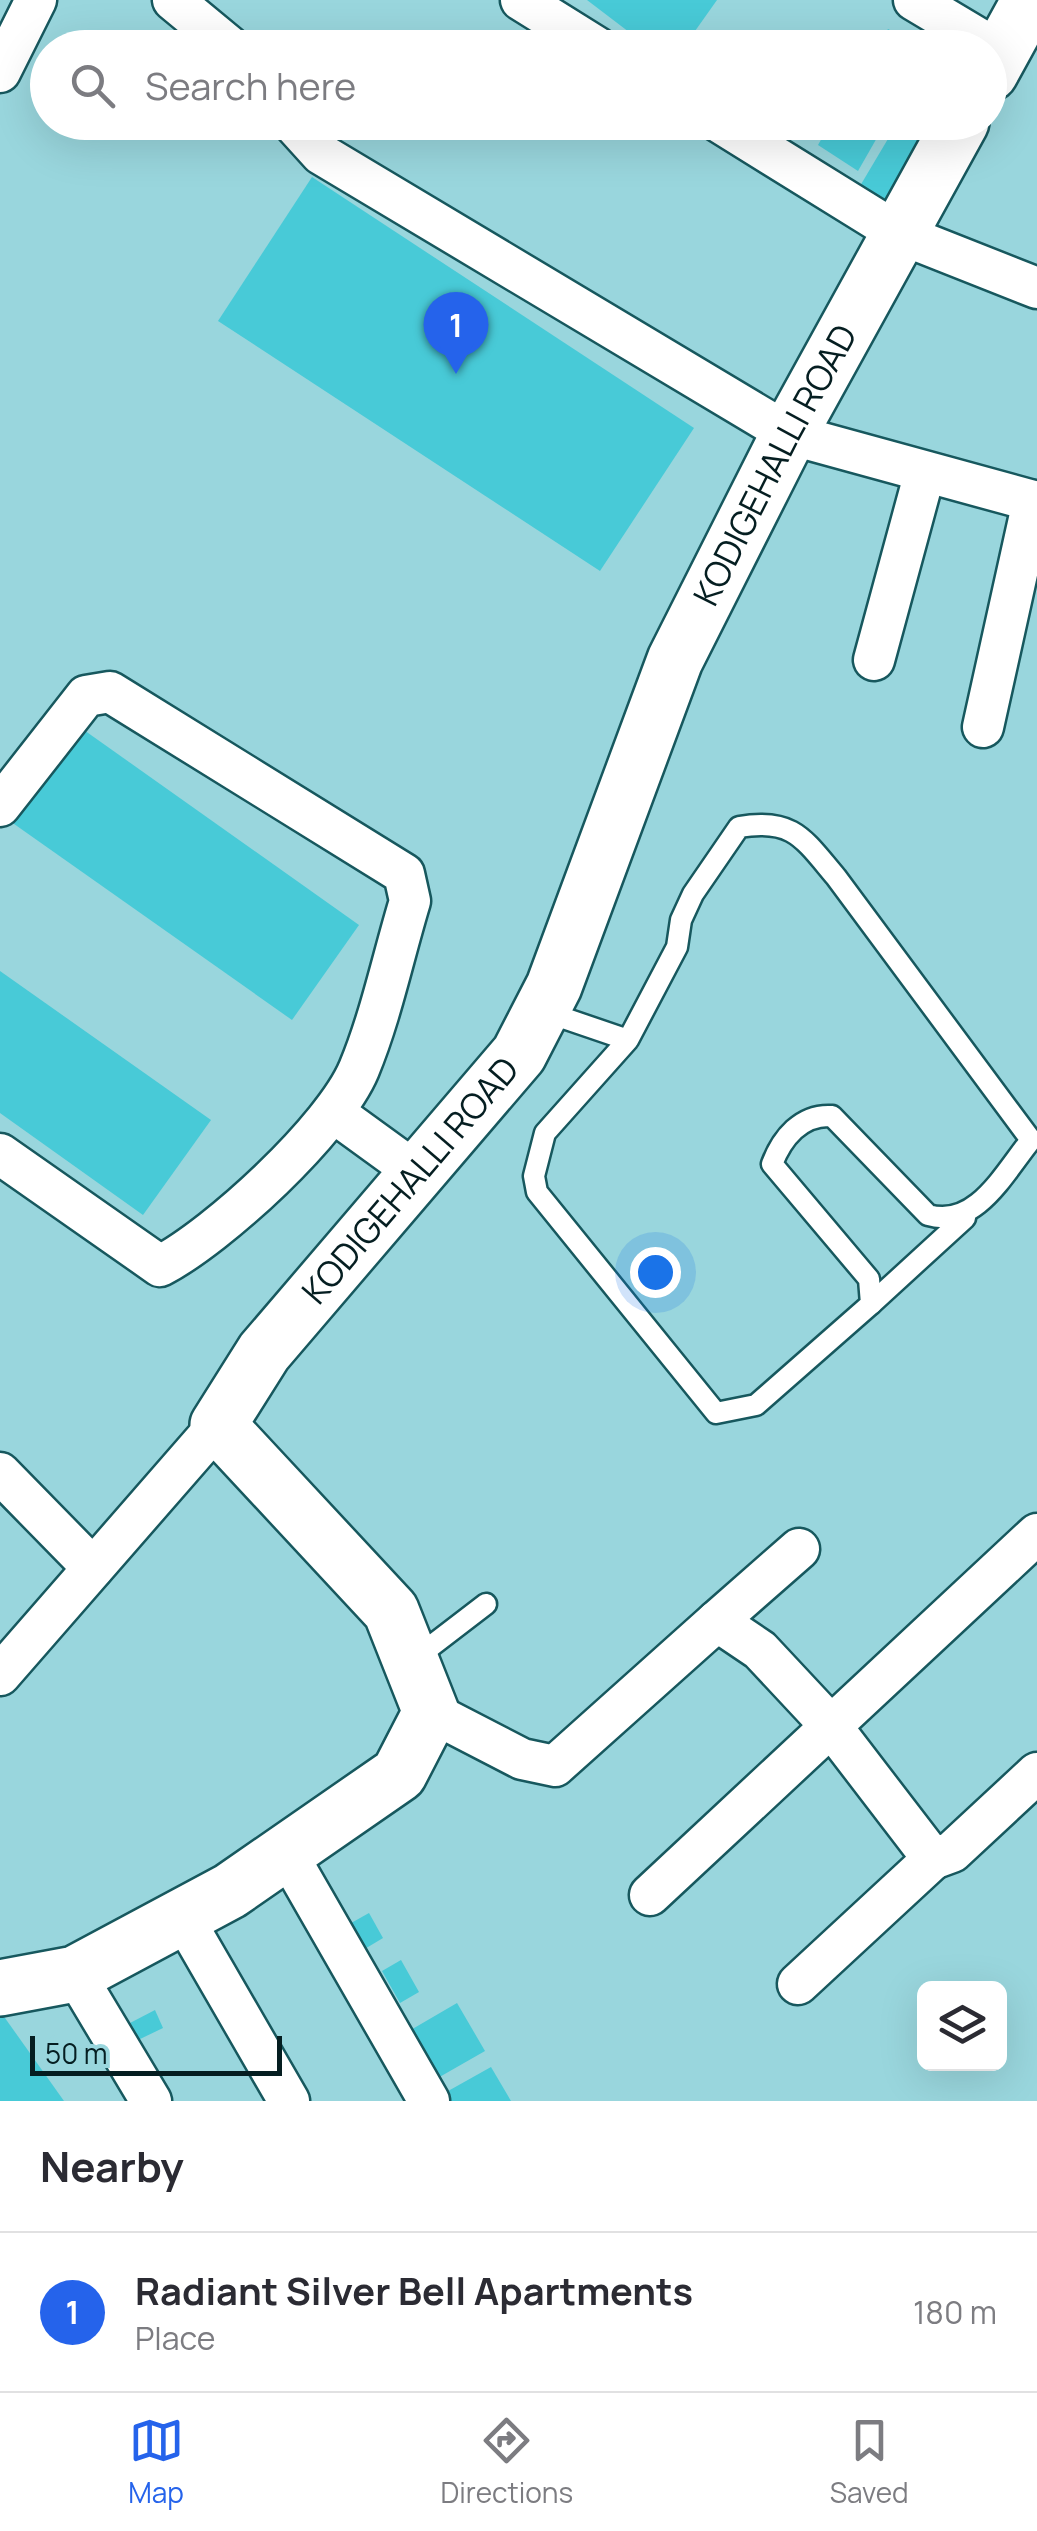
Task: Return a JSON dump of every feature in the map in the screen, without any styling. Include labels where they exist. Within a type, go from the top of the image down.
[{"type":"street","points":[[0,72],[36,0]]},
{"type":"street","points":[[174,0],[210,30]]},
{"type":"street","points":[[521,0],[569,30]]},
{"type":"street","points":[[914,0],[953,30]]},
{"type":"street","points":[[1007,41],[1030,0]]},
{"type":"street","points":[[308,140],[320,154],[789,434],[1035,502],[983,728]]},
{"type":"street","points":[[748,140],[898,233],[1037,288]]},
{"type":"street","name":"KODIGEHALLI ROAD","points":[[218,1425],[264,1352],[519,1054],[541,1011],[675,660],[789,434],[951,140]]},
{"type":"street","points":[[874,660],[925,472]]},
{"type":"street","points":[[0,806],[86,696],[110,692],[404,874],[410,902],[358,1071],[333,1112],[250,1199],[183,1254],[160,1266],[0,1154]]},
{"type":"street","points":[[333,1112],[417,1173]]},
{"type":"street","points":[[0,1674],[218,1425],[391,1611],[431,1712],[522,1759],[555,1766],[799,1548]]},
{"type":"street","points":[[0,1473],[93,1568]]},
{"type":"street","points":[[650,1896],[1037,1534]]},
{"type":"street","points":[[717,1621],[760,1650],[830,1726],[933,1859]]},
{"type":"street","points":[[0,1988],[75,1974],[182,1916],[286,1852],[399,1774],[431,1712]]},
{"type":"street","points":[[798,1984],[933,1859],[952,1852],[1037,1773]]},
{"type":"street","points":[[286,1852],[429,2101]]},
{"type":"street","points":[[182,1916],[289,2101]]},
{"type":"street","points":[[75,1974],[151,2101]]},
{"type":"lane","points":[[772,822],[804,839],[836,876],[1032,1140],[970,1212],[756,1406],[716,1413],[537,1192],[534,1176],[545,1133],[628,1040],[677,947],[681,920],[694,894],[740,827],[772,822]]},
{"type":"lane","points":[[541,1011],[628,1040]]},
{"type":"lane","points":[[871,1304],[869,1279],[772,1164],[782,1138],[817,1115],[832,1116],[928,1215],[949,1221],[970,1212]]},
{"type":"lane","points":[[412,1661],[486,1604]]},
{"type":"building","points":[[587,0],[717,0],[696,30],[626,30]]},
{"type":"building","points":[[821,140],[876,140],[858,171],[818,145]]},
{"type":"building","points":[[887,140],[923,140],[886,201],[860,186]]},
{"type":"building","points":[[312,177],[694,428],[600,571],[218,321]]},
{"type":"building","points":[[74,723],[359,925],[292,1020],[7,819]]},
{"type":"building","points":[[0,971],[211,1120],[143,1215],[0,1113]]},
{"type":"building","points":[[369,1913],[383,1938],[358,1953],[344,1927]]},
{"type":"building","points":[[401,1960],[419,1992],[400,2003],[382,1971]]},
{"type":"building","points":[[457,2003],[485,2051],[436,2079],[409,2031]]},
{"type":"building","points":[[155,2010],[163,2028],[138,2040],[130,2023]]},
{"type":"building","points":[[0,2011],[64,2101],[0,2101]]},
{"type":"building","points":[[491,2067],[511,2101],[445,2101],[441,2095]]},
{"type":"place","name":"Radiant Silver Bell Apartments","points":[[456,374]]}]
